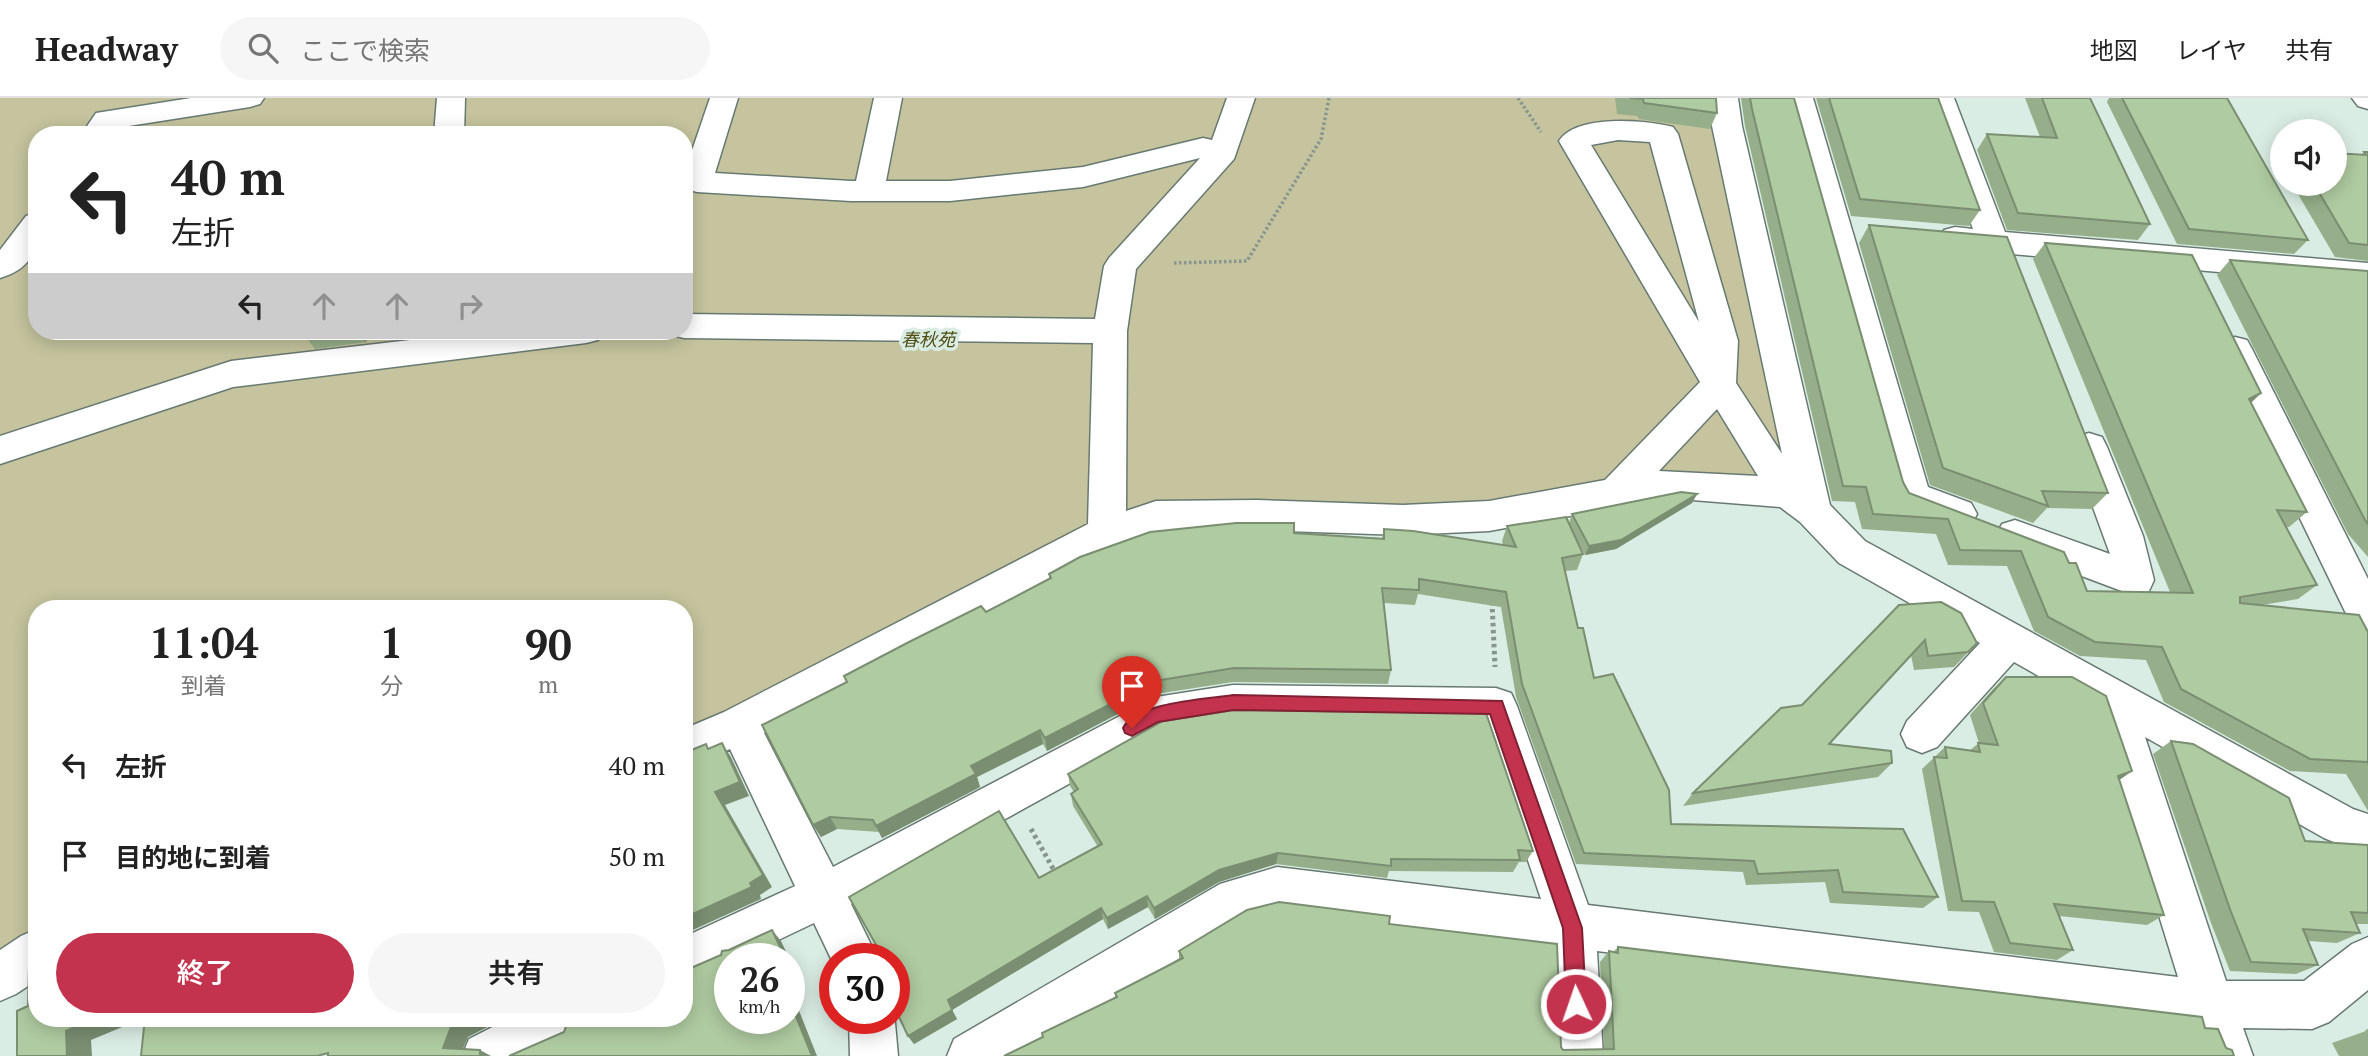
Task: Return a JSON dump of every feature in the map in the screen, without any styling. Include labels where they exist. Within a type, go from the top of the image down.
[{"type":"street","points":[[102,126],[106,120],[250,98]]},
{"type":"street","points":[[449,126],[451,98]]},
{"type":"street","points":[[724,98],[697,181],[869,191],[950,191],[1083,177],[1203,148],[1223,152]]},
{"type":"street","points":[[869,191],[888,98]]},
{"type":"street","points":[[1107,532],[1110,331],[1120,266],[1223,152],[1241,98]]},
{"type":"street","points":[[1724,98],[1727,126],[1800,502]]},
{"type":"street","points":[[1799,98],[1849,229],[1912,496],[2135,580],[2124,536],[2078,421]]},
{"type":"street","points":[[1940,98],[2000,242],[2023,281]]},
{"type":"street","points":[[1618,491],[1719,384],[1721,341],[1663,134],[1627,129],[1595,132],[1574,141],[1719,384],[1800,502],[1852,552],[2339,824],[2368,835]]},
{"type":"street","points":[[1928,235],[2000,242],[2169,249],[2368,274]]},
{"type":"street","points":[[0,267],[15,255],[28,236]]},
{"type":"street","points":[[2303,236],[2323,270]]},
{"type":"street","points":[[2169,249],[2215,308],[2368,618]]},
{"type":"street","points":[[693,326],[1110,331]]},
{"type":"street","points":[[0,450],[231,374],[434,340]]},
{"type":"street","points":[[693,745],[738,725],[1107,532],[1156,516],[1257,515],[1403,520],[1489,516],[1667,484],[1800,502]]},
{"type":"street","points":[[1922,734],[2009,640]]},
{"type":"street","points":[[2112,698],[2229,1056]]},
{"type":"street","points":[[693,957],[822,897],[1156,715],[1233,703],[1496,706],[1573,928],[1578,1056]]},
{"type":"street","points":[[738,725],[846,943]]},
{"type":"street","points":[[971,1056],[1236,900],[1276,889],[1573,928],[2210,1004],[2312,1005],[2368,960]]},
{"type":"street","points":[[0,978],[28,958]]},
{"type":"street","points":[[485,1056],[541,1027]]},
{"type":"street","points":[[873,1034],[874,1056]]},
{"type":"path","points":[[1120,279],[1159,264],[1247,261],[1321,139],[1329,98]]},
{"type":"path","points":[[1492,598],[1496,706]]},
{"type":"path","points":[[1012,794],[1058,878]]},
{"type":"green space","name":"春秋苑","points":[[0,98],[1705,98],[1720,125],[1798,474],[1654,470],[1493,502],[1414,506],[1152,502],[1016,565],[693,730],[693,600],[28,600],[28,943],[0,961]]},
{"type":"building","points":[[1630,98],[1716,98],[1717,113],[1644,103],[1643,99]]},
{"type":"building","points":[[1750,98],[1794,98],[1903,482],[1909,493],[2064,552],[2069,563],[2076,563],[2087,591],[2193,593],[2045,243],[2192,255],[2261,393],[2249,399],[2307,512],[2277,510],[2317,585],[2240,597],[2240,603],[2359,615],[2368,632],[2368,763],[2310,759],[2181,689],[2162,647],[2095,642],[2048,617],[2021,551],[1960,550],[1948,519],[1873,514],[1866,487],[1843,486]]},
{"type":"building","points":[[1829,98],[1938,98],[1980,210],[1860,199]]},
{"type":"building","points":[[2042,98],[2090,98],[2150,224],[2018,213],[1987,134],[2057,138]]},
{"type":"building","points":[[2122,98],[2227,98],[2270,173],[2270,196],[2283,196],[2308,240],[2189,229]]},
{"type":"building","points":[[2364,152],[2368,152],[2368,245],[2349,243],[2321,196],[2347,196],[2347,154],[2366,155]]},
{"type":"building","points":[[1869,225],[2007,237],[2108,493],[2042,491],[2048,506],[1943,468]]},
{"type":"building","points":[[2230,260],[2368,271],[2368,524],[2365,520]]},
{"type":"building","points":[[1681,492],[1697,494],[1621,540],[1589,546],[1572,514]]},
{"type":"building","points":[[1566,517],[1583,554],[1562,558],[1578,628],[1583,628],[1594,678],[1613,674],[1669,790],[1671,824],[1903,829],[1938,897],[1843,892],[1838,870],[1758,874],[1754,861],[1584,853],[1522,684],[1506,592],[1419,579],[1419,590],[1382,588],[1391,670],[1234,668],[1155,681],[1045,738],[1040,730],[971,766],[976,774],[876,826],[873,820],[830,817],[813,825],[762,725],[847,682],[844,676],[981,606],[986,612],[1051,578],[1049,574],[1080,557],[1150,532],[1236,523],[1294,523],[1294,533],[1384,539],[1384,529],[1516,547],[1507,526]]},
{"type":"building","points":[[1941,602],[1961,613],[1977,643],[1968,652],[1928,656],[1925,640],[1829,744],[1891,751],[1892,763],[1693,793],[1781,708],[1802,705],[1899,605]]},
{"type":"building","points":[[2006,677],[2072,677],[2106,696],[2132,771],[2118,776],[2164,915],[2054,904],[2073,950],[2010,943],[1994,902],[1962,901],[1934,757],[1947,758],[1945,747],[1980,752],[1978,743],[1998,745],[1983,703]]},
{"type":"building","points":[[1234,710],[1486,713],[1533,851],[1518,850],[1520,860],[1391,859],[1391,866],[1278,853],[1219,870],[1154,908],[1147,896],[1107,918],[1101,908],[948,1000],[952,1010],[908,1036],[910,943],[875,943],[849,897],[999,811],[1039,878],[1102,844],[1071,794],[1078,789],[1068,774],[1163,721]]},
{"type":"building","points":[[2171,741],[2193,744],[2289,798],[2305,841],[2368,845],[2368,913],[2351,912],[2360,933],[2303,929],[2318,965],[2251,962]]},
{"type":"building","points":[[722,743],[740,782],[715,792],[763,875],[750,883],[752,887],[693,914],[693,749],[706,744],[708,749]]},
{"type":"building","points":[[1279,902],[1390,916],[1389,924],[1557,944],[1563,1050],[1614,1049],[1609,951],[1618,953],[1618,947],[2202,1017],[2205,1028],[2218,1029],[2226,1048],[2232,1050],[2234,1056],[1004,1056],[1043,1037],[1042,1033],[1117,997],[1115,993],[1183,958],[1179,951],[1247,910]]},
{"type":"building","points":[[772,930],[778,943],[744,943]]},
{"type":"building","points":[[714,958],[714,1034],[803,1034],[812,1056],[509,1056],[564,1032],[566,1027],[693,1027],[693,967]]},
{"type":"building","points":[[28,1006],[28,1027],[75,1027],[66,1031],[67,1056],[17,1056],[17,1011]]},
{"type":"building","points":[[144,1027],[451,1027],[443,1048],[480,1050],[480,1056],[328,1056],[328,1053],[317,1056],[141,1056]]},
{"type":"route","points":[[1132,728],[1156,715],[1233,703],[1496,706],[1573,928],[1576,1004]]}]
